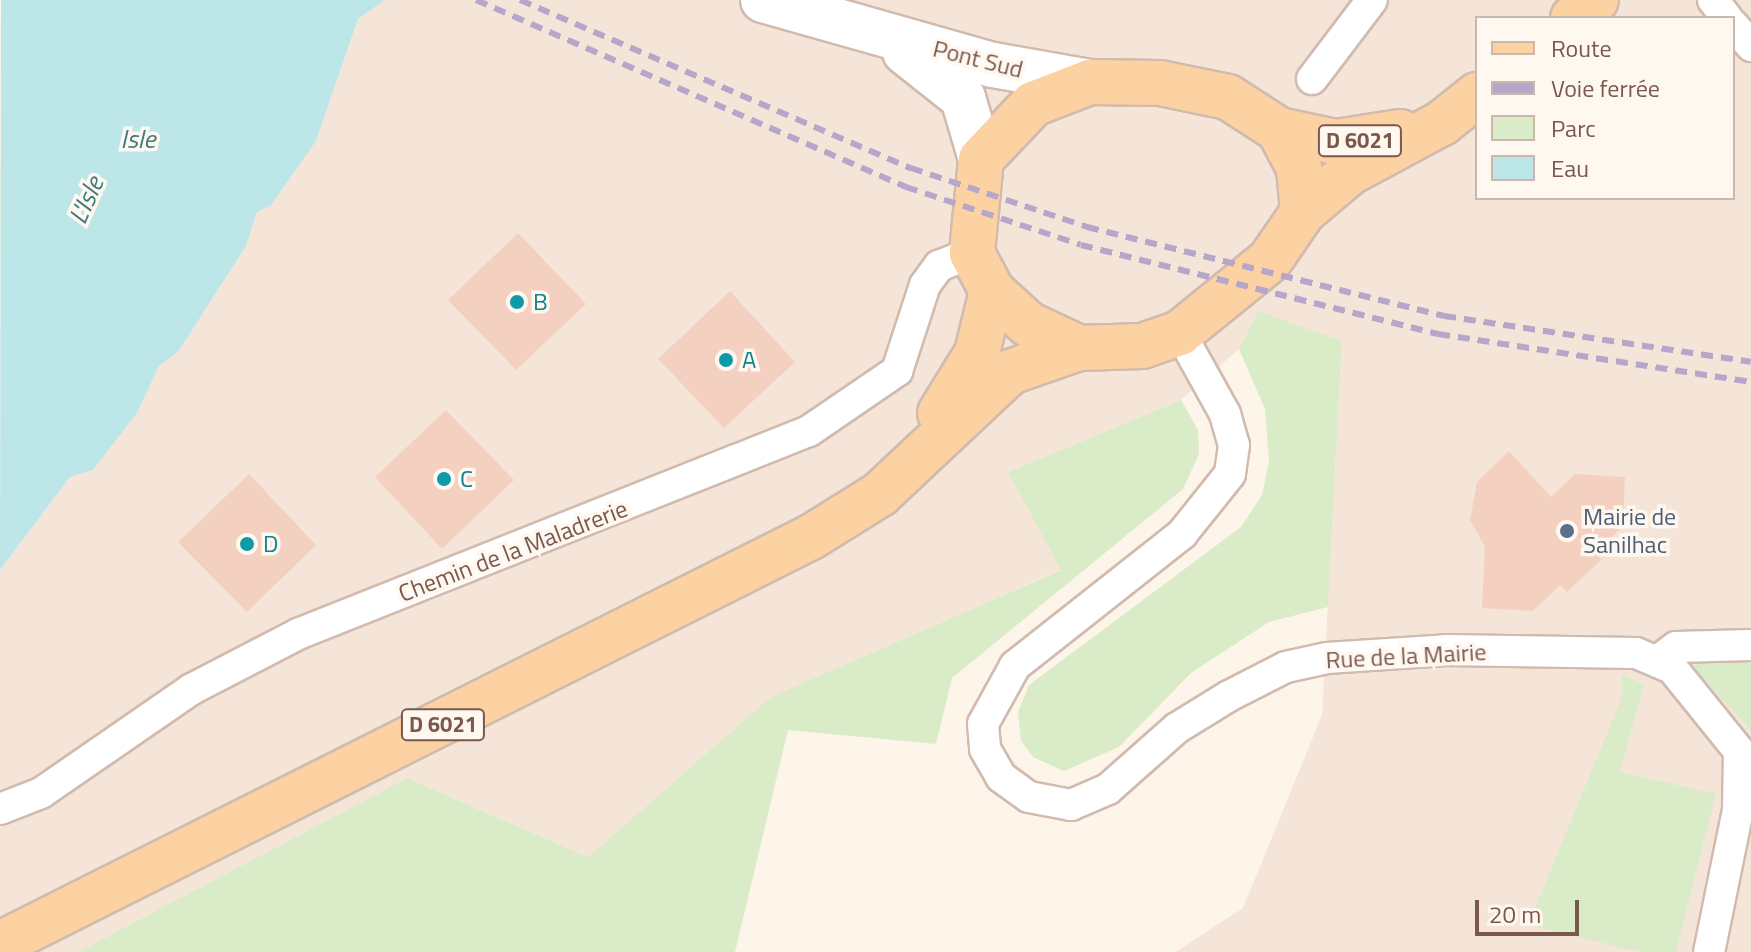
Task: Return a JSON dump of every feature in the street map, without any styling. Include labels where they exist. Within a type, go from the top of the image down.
[{"type":"main road","name":"Pont Sud","points":[[763,0],[868,30],[1090,82]]},
{"type":"main road","points":[[1576,16],[1596,0]]},
{"type":"main road","name":"Pont Sud","points":[[868,30],[951,82],[981,159]]},
{"type":"main road","points":[[1090,82],[1160,83],[1228,97],[1279,130],[1299,168],[1303,212],[1270,260],[1180,333],[1142,346],[1079,348],[1028,324],[992,291],[972,253],[981,159],[1033,104],[1090,82]]},
{"type":"main road","name":"D 6021","points":[[1303,212],[1349,173],[1442,123],[1475,97]]},
{"type":"main road","name":"D 6021","points":[[1279,130],[1362,141],[1442,123]]},
{"type":"main road","name":"D 6021","points":[[880,494],[963,381],[992,291]]},
{"type":"main road","name":"D 6021","points":[[0,944],[695,600],[880,494],[1010,372],[1079,348]]},
{"type":"street","points":[[1312,79],[1372,0]]},
{"type":"street","points":[[1713,0],[1725,16]]},
{"type":"street","points":[[1735,27],[1751,46]]},
{"type":"street","name":"Chemin de la Maladrerie","points":[[0,809],[41,793],[192,689],[298,634],[809,431],[897,371],[925,285],[939,266],[972,253]]},
{"type":"street","name":"Rue de la Mairie","points":[[1180,333],[1225,414],[1234,445],[1230,474],[1210,508],[1015,666],[994,695],[985,749],[1001,777],[1029,797],[1071,805],[1108,789],[1177,728],[1286,667],[1446,650],[1623,650],[1660,659]]},
{"type":"street","points":[[1709,952],[1747,773],[1739,751],[1712,710],[1660,659],[1676,647],[1751,645]]},
{"type":"shaded area","points":[[385,0],[1751,0],[1751,952],[1176,952],[1243,908],[1322,715],[1342,342],[1258,312],[1239,349],[1181,400],[1008,472],[1062,569],[772,697],[588,857],[407,778],[78,952],[0,952],[0,570],[70,477],[93,470],[137,413],[159,366],[178,352],[246,246],[257,212],[316,141],[358,19]]},
{"type":"green space","points":[[1258,311],[1342,341],[1328,607],[1269,622],[1191,673],[1119,747],[1064,771],[1033,757],[1021,741],[1018,712],[1029,685],[1241,527],[1262,495],[1269,461],[1265,409],[1239,349]]},
{"type":"green space","points":[[1181,400],[1198,430],[1199,454],[1183,489],[952,678],[936,744],[788,730],[735,952],[78,952],[407,778],[588,857],[771,697],[1061,570],[1008,472]]},
{"type":"green space","points":[[1706,656],[1751,656],[1751,731],[1693,667]]},
{"type":"green space","points":[[1622,675],[1644,684],[1620,772],[1716,794],[1676,952],[1640,952],[1528,925],[1622,697]]},
{"type":"water","name":"Isle","points":[[1,0],[385,0],[358,19],[316,141],[271,205],[257,212],[246,246],[178,352],[159,366],[137,413],[93,470],[70,477],[0,570]]},
{"type":"building","name":"B","points":[[518,233],[586,304],[516,370],[448,300]]},
{"type":"building","name":"A","points":[[730,291],[795,362],[724,428],[658,359]]},
{"type":"building","name":"C","points":[[446,410],[514,480],[442,549],[375,477]]},
{"type":"building","name":"Mairie de Sanilhac","points":[[1509,451],[1551,497],[1575,474],[1625,477],[1623,526],[1596,553],[1602,559],[1567,592],[1560,585],[1533,611],[1482,608],[1485,547],[1470,520],[1477,482]]},
{"type":"building","name":"D","points":[[249,474],[316,545],[247,612],[178,542]]},
{"type":"railway","points":[[476,0],[906,187],[1081,245],[1438,334],[1751,382]]},
{"type":"railway","points":[[520,0],[911,168],[1087,227],[1444,316],[1751,362]]},
{"type":"place","name":"B","points":[[517,302]]},
{"type":"place","name":"A","points":[[726,360]]},
{"type":"place","name":"C","points":[[444,479]]},
{"type":"place","name":"Mairie de Sanilhac","points":[[1567,531]]},
{"type":"place","name":"D","points":[[247,544]]},
{"type":"water label","name":"L'Isle","points":[[86,200]]}]
